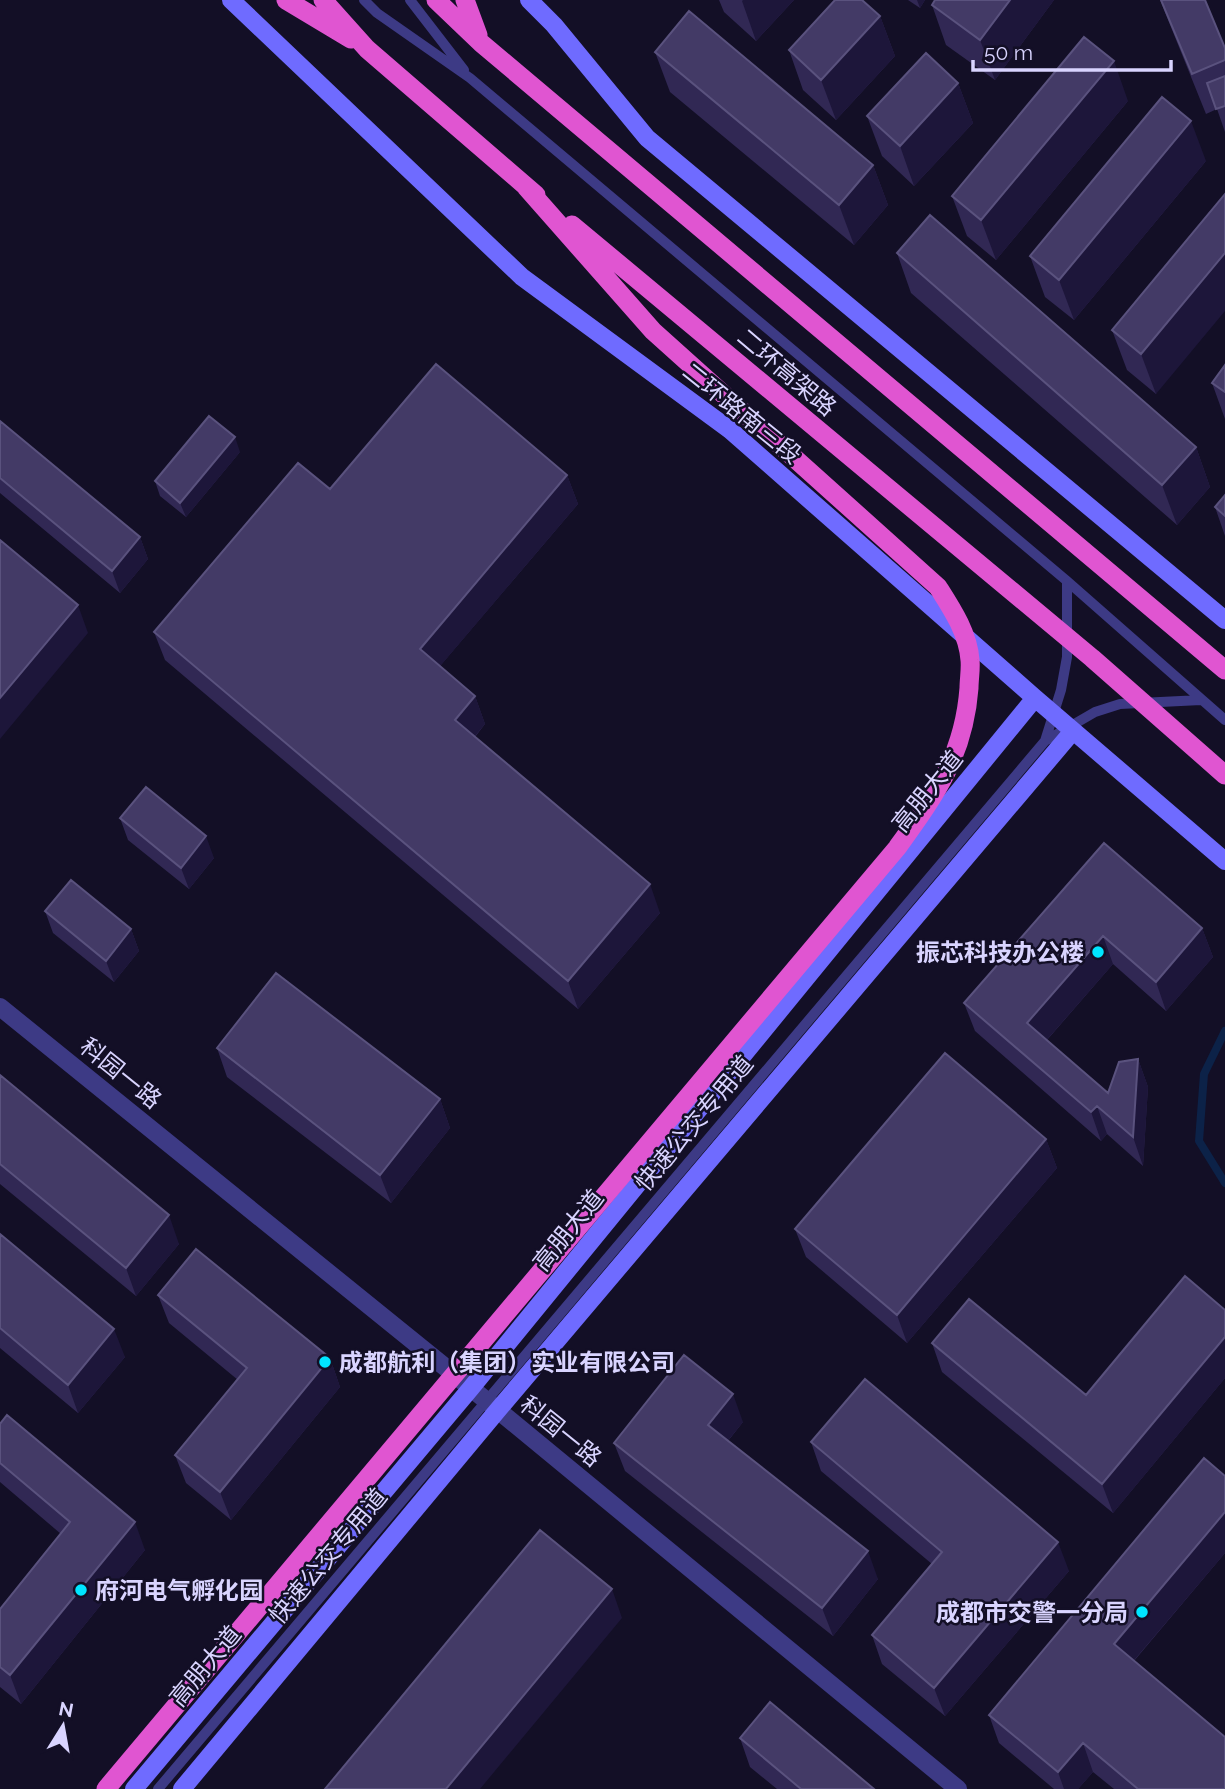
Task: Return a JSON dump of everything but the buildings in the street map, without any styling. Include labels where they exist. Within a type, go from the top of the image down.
[{"type":"highway","points":[[286,0],[367,49]]},
{"type":"highway","name":"二环高架路","points":[[323,0],[367,49],[526,187],[1092,658],[1225,775]]},
{"type":"highway","points":[[436,0],[481,43],[1225,670]]},
{"type":"highway","points":[[465,0],[481,43]]},
{"type":"highway","points":[[106,1789],[897,848],[935,794],[960,741],[968,699],[970,660],[959,620],[938,587],[653,331],[526,187]]},
{"type":"main road","name":"二环路南三段","points":[[232,0],[522,277],[730,430],[1225,861]]},
{"type":"main road","points":[[529,0],[554,25],[647,138],[1225,620]]},
{"type":"main road","name":"高朋大道","points":[[134,1789],[471,1388],[1035,698]]},
{"type":"main road","points":[[182,1789],[497,1411],[1073,731]]},
{"type":"street","name":"科园一路","points":[[0,1007],[471,1388],[958,1789]]},
{"type":"lane","points":[[363,0],[377,13],[470,78],[1067,582],[1225,720]]},
{"type":"lane","points":[[410,0],[470,78]]},
{"type":"lane","points":[[1045,741],[1061,690],[1067,657],[1067,582]]},
{"type":"lane","points":[[1045,741],[1095,712],[1120,704],[1201,699]]},
{"type":"lane","name":"快速公交专用道","points":[[158,1789],[1045,741]]},
{"type":"waterway","points":[[1225,1031],[1204,1074],[1199,1141],[1225,1183]]},
{"type":"place","name":"振芯科技办公楼","points":[[1098,952]]},
{"type":"place","name":"成都航利（集团）实业有限公司","points":[[325,1362]]},
{"type":"place","name":"府河电气孵化园","points":[[81,1590]]},
{"type":"place","name":"成都市交警一分局","points":[[1142,1612]]}]
